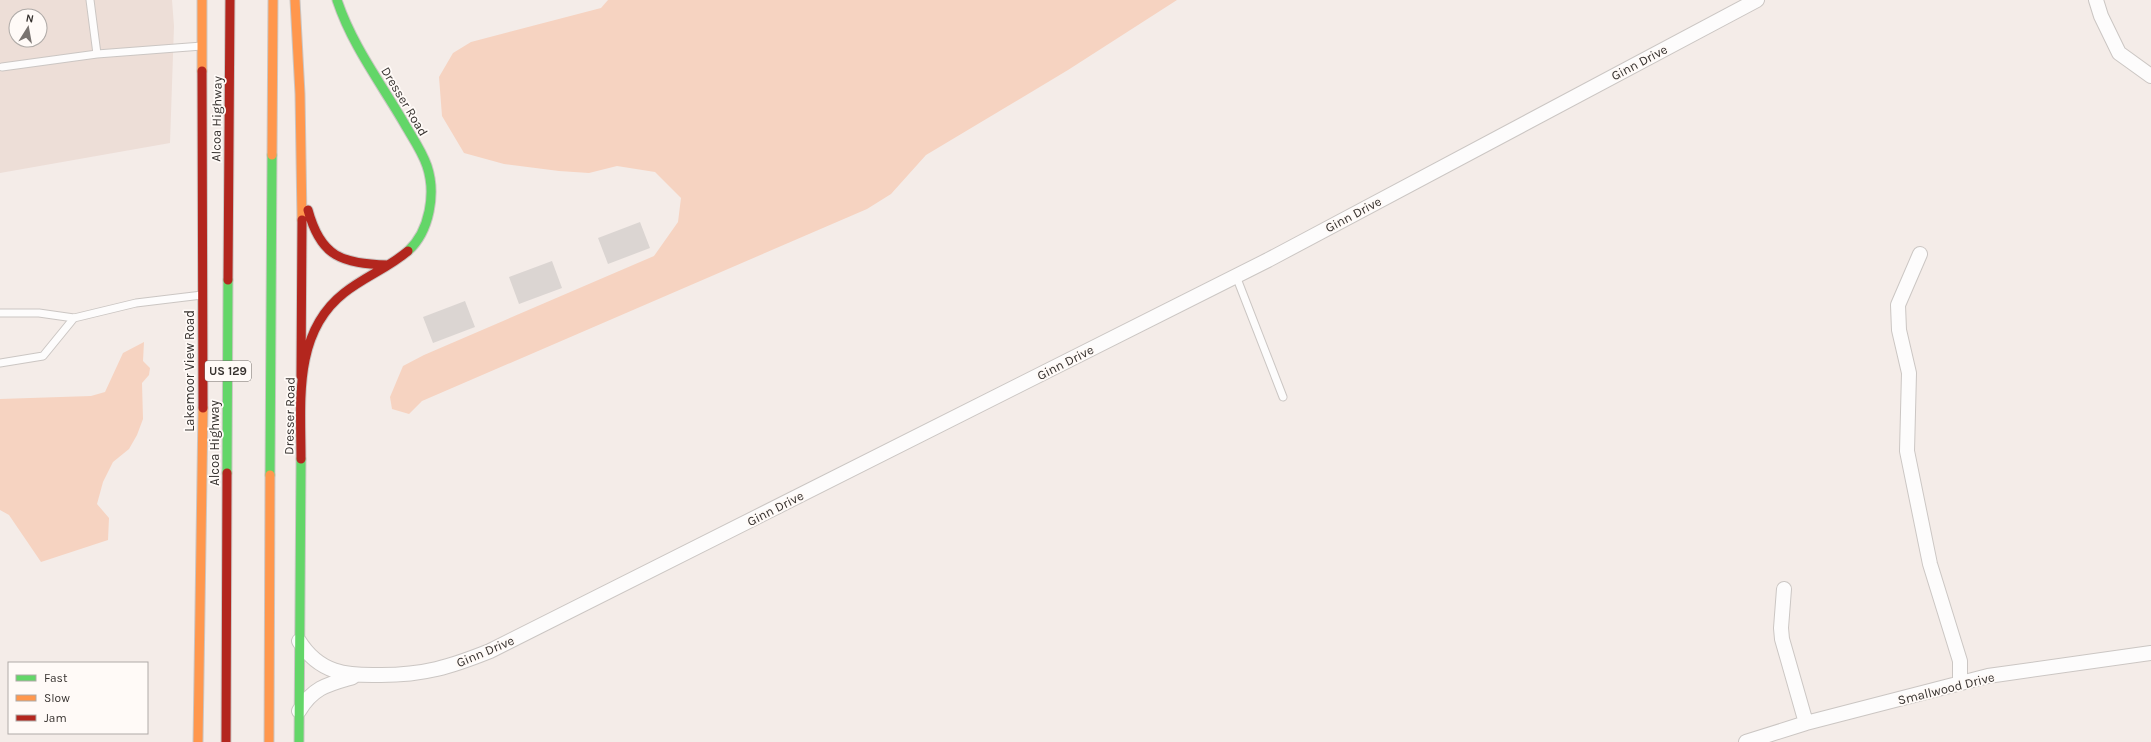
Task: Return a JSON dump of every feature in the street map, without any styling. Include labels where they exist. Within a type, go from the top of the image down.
[{"type":"main road","name":"Lakemoor View Road","points":[[198,742],[202,295],[202,0]]},
{"type":"main road","name":"Alcoa Highway","points":[[226,742],[230,0]]},
{"type":"main road","points":[[269,742],[273,0]]},
{"type":"main road","points":[[295,0],[300,59],[303,186],[302,376]]},
{"type":"main road","name":"Dresser Road","points":[[299,742],[302,376],[310,334],[326,310],[352,286],[388,265],[412,248],[429,215],[432,196],[429,172],[412,136],[378,84],[342,18],[337,0]]},
{"type":"main road","points":[[303,186],[310,220],[318,237],[331,253],[340,259],[360,264],[388,265]]},
{"type":"street","name":"Ginn Drive","points":[[299,641],[313,659],[324,666],[340,673],[356,676],[407,675],[430,672],[455,665],[490,651],[1236,276],[1757,0]]},
{"type":"street","points":[[2096,0],[2101,16],[2119,54],[2151,76]]},
{"type":"street","points":[[1920,254],[1898,306],[1899,330],[1909,373],[1907,451],[1930,564],[1960,661],[1960,683]]},
{"type":"street","points":[[1784,589],[1781,628],[1782,638],[1806,723]]},
{"type":"street","name":"Smallwood Drive","points":[[1746,742],[1806,723],[1988,676],[2151,652]]},
{"type":"street","name":"Ginn Drive","points":[[299,711],[306,699],[324,685],[356,676]]},
{"type":"lane","points":[[90,0],[97,54]]},
{"type":"lane","points":[[2,67],[97,54],[202,46]]},
{"type":"lane","points":[[1236,276],[1283,397]]},
{"type":"lane","points":[[0,313],[39,313],[74,318],[136,303],[202,295]]},
{"type":"lane","points":[[0,362],[43,356],[74,318]]},
{"type":"shaded area","points":[[0,0],[172,0],[174,26],[170,143],[0,173]]},
{"type":"shaded area","points":[[608,0],[1177,0],[1068,70],[926,155],[891,194],[867,209],[422,401],[409,414],[392,409],[390,397],[403,366],[424,355],[654,256],[678,222],[681,198],[655,172],[617,166],[589,173],[504,164],[464,153],[442,116],[439,77],[453,53],[471,42],[601,8]]},
{"type":"shaded area","points":[[144,342],[143,361],[150,368],[149,375],[142,383],[143,419],[137,435],[129,449],[113,462],[103,482],[97,504],[109,518],[108,540],[41,562],[9,515],[0,510],[0,399],[91,396],[105,392],[123,353]]},
{"type":"building","points":[[640,222],[650,248],[608,264],[598,238]]},
{"type":"building","points":[[552,261],[562,288],[519,304],[509,277]]},
{"type":"building","points":[[465,301],[475,327],[433,343],[423,317]]},
{"type":"traffic: fast","points":[[337,0],[343,17],[358,48],[417,144],[427,166],[431,188],[429,211],[422,233],[416,243],[408,251]]},
{"type":"traffic: fast","points":[[270,475],[272,155]]},
{"type":"traffic: fast","points":[[227,473],[228,280]]},
{"type":"traffic: fast","points":[[299,742],[301,459]]},
{"type":"traffic: slow","points":[[202,0],[202,71]]},
{"type":"traffic: slow","points":[[272,155],[273,0]]},
{"type":"traffic: slow","points":[[295,0],[300,94],[302,220]]},
{"type":"traffic: slow","points":[[198,742],[203,408]]},
{"type":"traffic: slow","points":[[269,742],[270,475]]},
{"type":"traffic: jam","points":[[228,280],[230,0]]},
{"type":"traffic: jam","points":[[202,71],[203,408]]},
{"type":"traffic: jam","points":[[308,210],[313,226],[320,239],[327,248],[336,255],[358,262],[388,265]]},
{"type":"traffic: jam","points":[[301,376],[302,220]]},
{"type":"traffic: jam","points":[[301,459],[301,392],[303,369],[308,348],[316,328],[328,309],[344,293],[408,251]]},
{"type":"traffic: jam","points":[[226,742],[227,473]]}]
